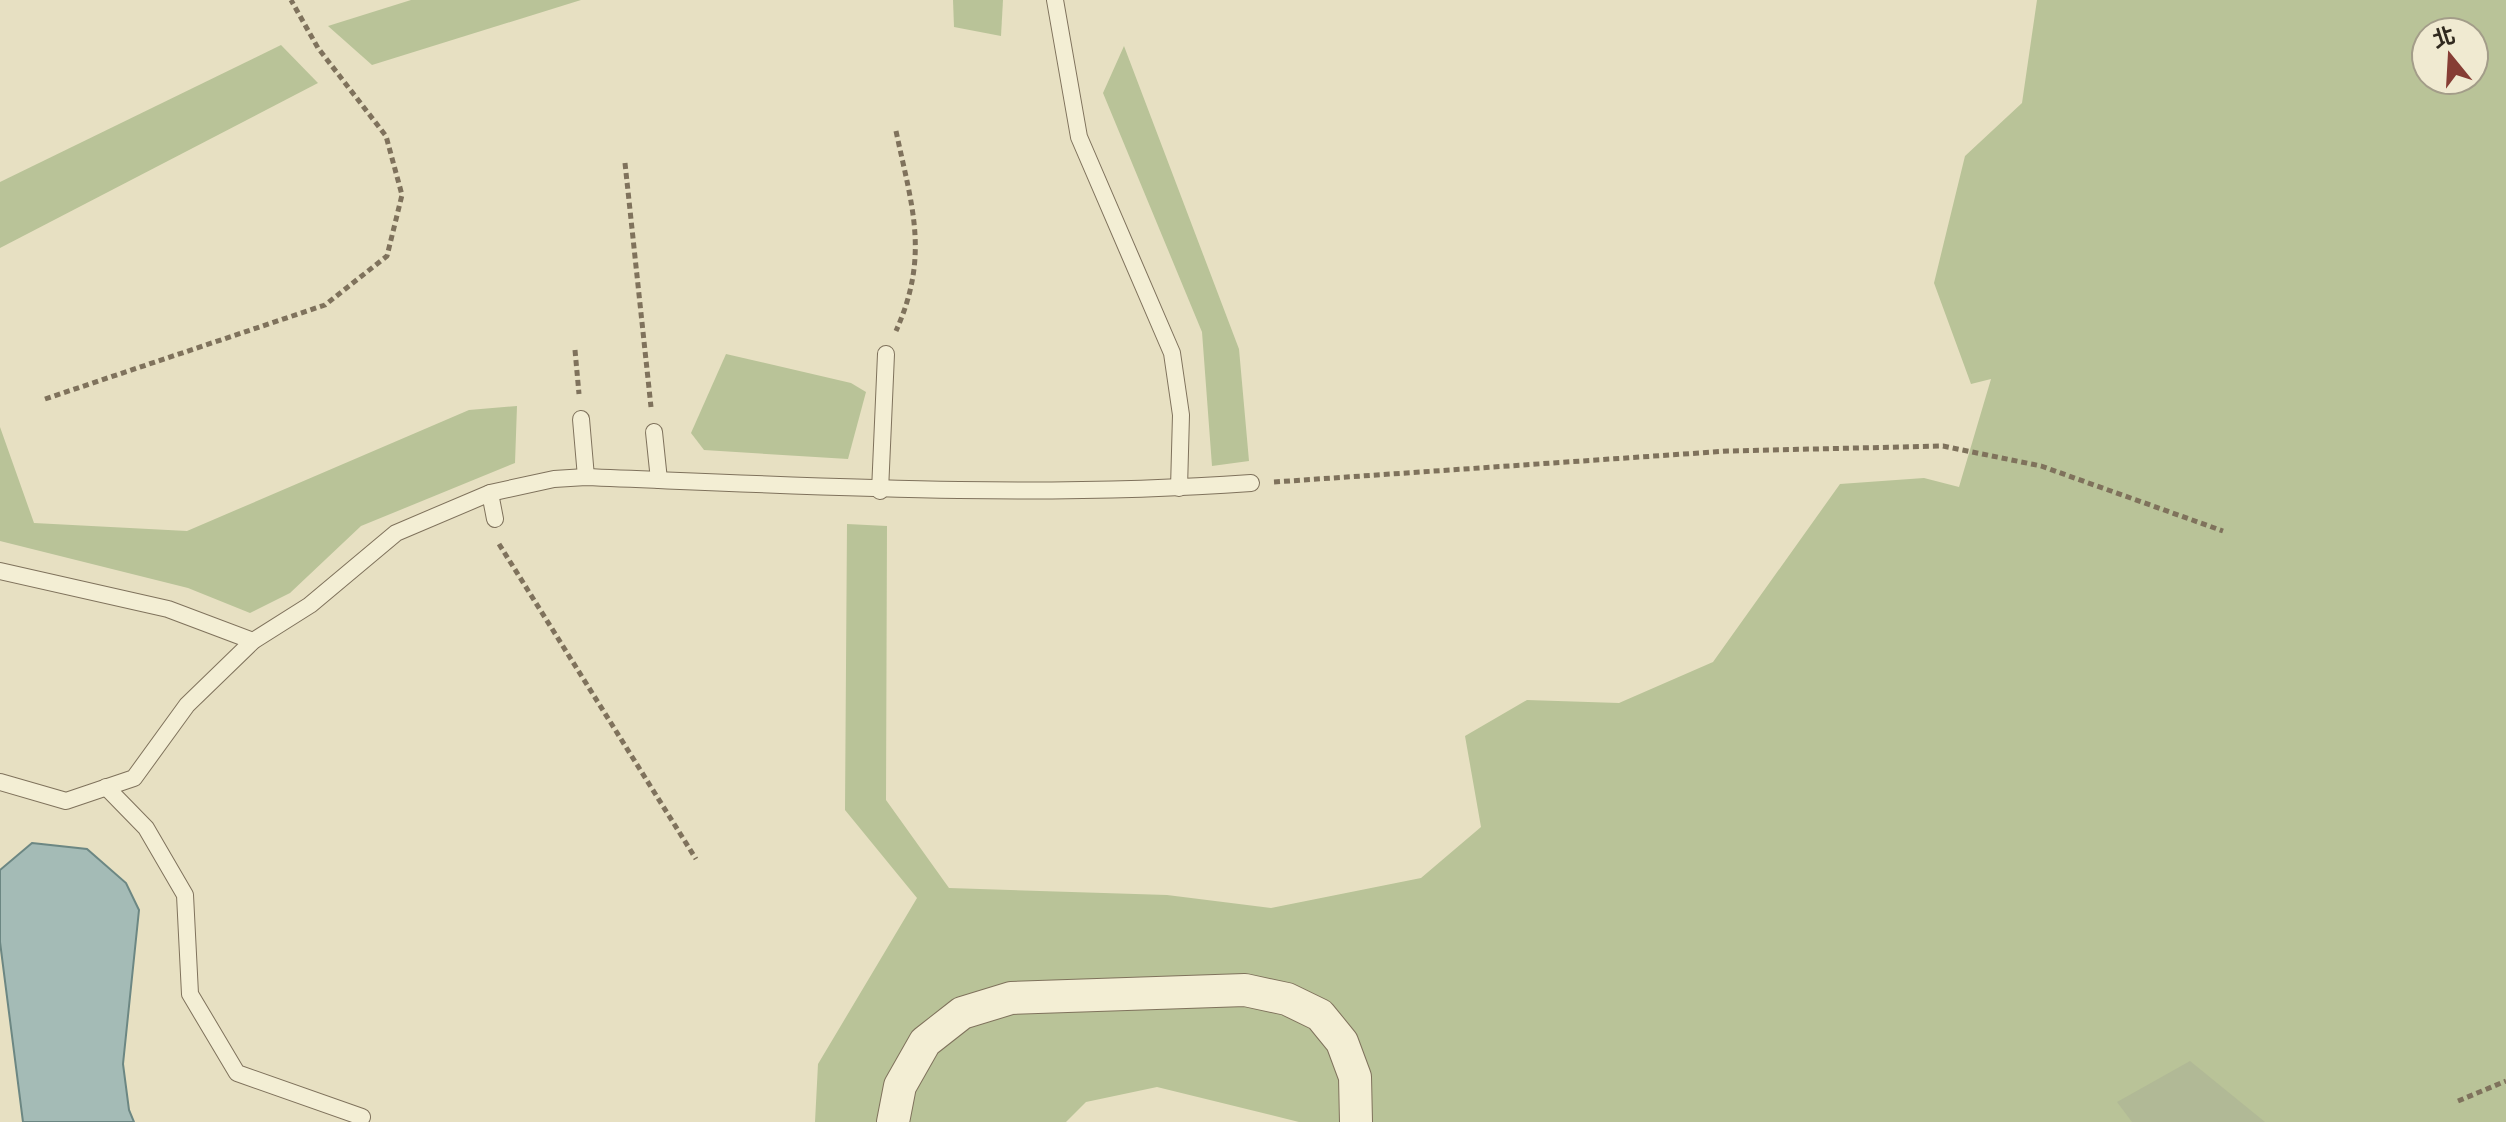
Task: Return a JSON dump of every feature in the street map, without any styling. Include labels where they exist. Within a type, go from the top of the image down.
[{"type":"street","points":[[893,1122],[900,1086],[925,1042],[962,1013],[1011,998],[1245,990],[1287,999],[1320,1015],[1342,1042],[1355,1077],[1356,1122]]},
{"type":"lane","points":[[1055,0],[1079,137],[1172,353],[1181,415],[1179,488]]},
{"type":"lane","points":[[880,491],[886,354]]},
{"type":"lane","points":[[581,419],[586,477]]},
{"type":"lane","points":[[654,432],[659,480]]},
{"type":"lane","points":[[0,782],[66,801],[134,778],[187,705],[253,641],[310,605],[396,533],[490,493],[554,479],[586,477],[880,491],[1179,488],[1251,483]]},
{"type":"lane","points":[[490,493],[495,519]]},
{"type":"lane","points":[[0,571],[168,609],[253,641]]},
{"type":"lane","points":[[106,787],[146,828],[185,895],[190,994],[237,1073],[362,1117]]},
{"type":"path","points":[[45,399],[325,305],[387,256],[402,195],[386,136],[318,48],[291,0]]},
{"type":"path","points":[[886,354],[915,279],[917,231],[896,131]]},
{"type":"path","points":[[625,163],[654,432]]},
{"type":"path","points":[[575,350],[581,419]]},
{"type":"path","points":[[1251,483],[1728,451],[1943,446],[2041,466],[2223,531]]},
{"type":"path","points":[[495,519],[500,550],[696,859]]},
{"type":"path","points":[[2458,1101],[2506,1081]]},
{"type":"green space","points":[[411,0],[581,0],[372,65],[328,26]]},
{"type":"green space","points":[[953,0],[1003,0],[1001,36],[954,27]]},
{"type":"green space","points":[[2037,0],[2506,0],[2506,1122],[1299,1122],[1157,1087],[1086,1102],[1066,1122],[815,1122],[818,1064],[917,898],[845,810],[847,524],[887,526],[886,800],[949,888],[1167,895],[1271,908],[1421,878],[1481,827],[1465,736],[1527,700],[1619,703],[1713,662],[1840,484],[1924,478],[1959,487],[1991,379],[1971,384],[1934,283],[1965,156],[2022,103]]},
{"type":"green space","points":[[281,45],[318,83],[0,248],[0,182]]},
{"type":"green space","points":[[1124,46],[1239,349],[1249,461],[1212,466],[1202,332],[1103,93]]},
{"type":"green space","points":[[726,354],[851,383],[866,392],[848,459],[704,450],[691,433]]},
{"type":"green space","points":[[517,406],[515,463],[361,526],[290,593],[250,613],[188,588],[0,541],[0,427],[34,523],[187,531],[469,410]]},
{"type":"green space","points":[[2190,1061],[2265,1122],[2132,1122],[2117,1102]]},
{"type":"water","points":[[32,843],[87,849],[126,883],[139,910],[123,1064],[129,1110],[134,1122],[23,1122],[0,942],[0,870]]}]
